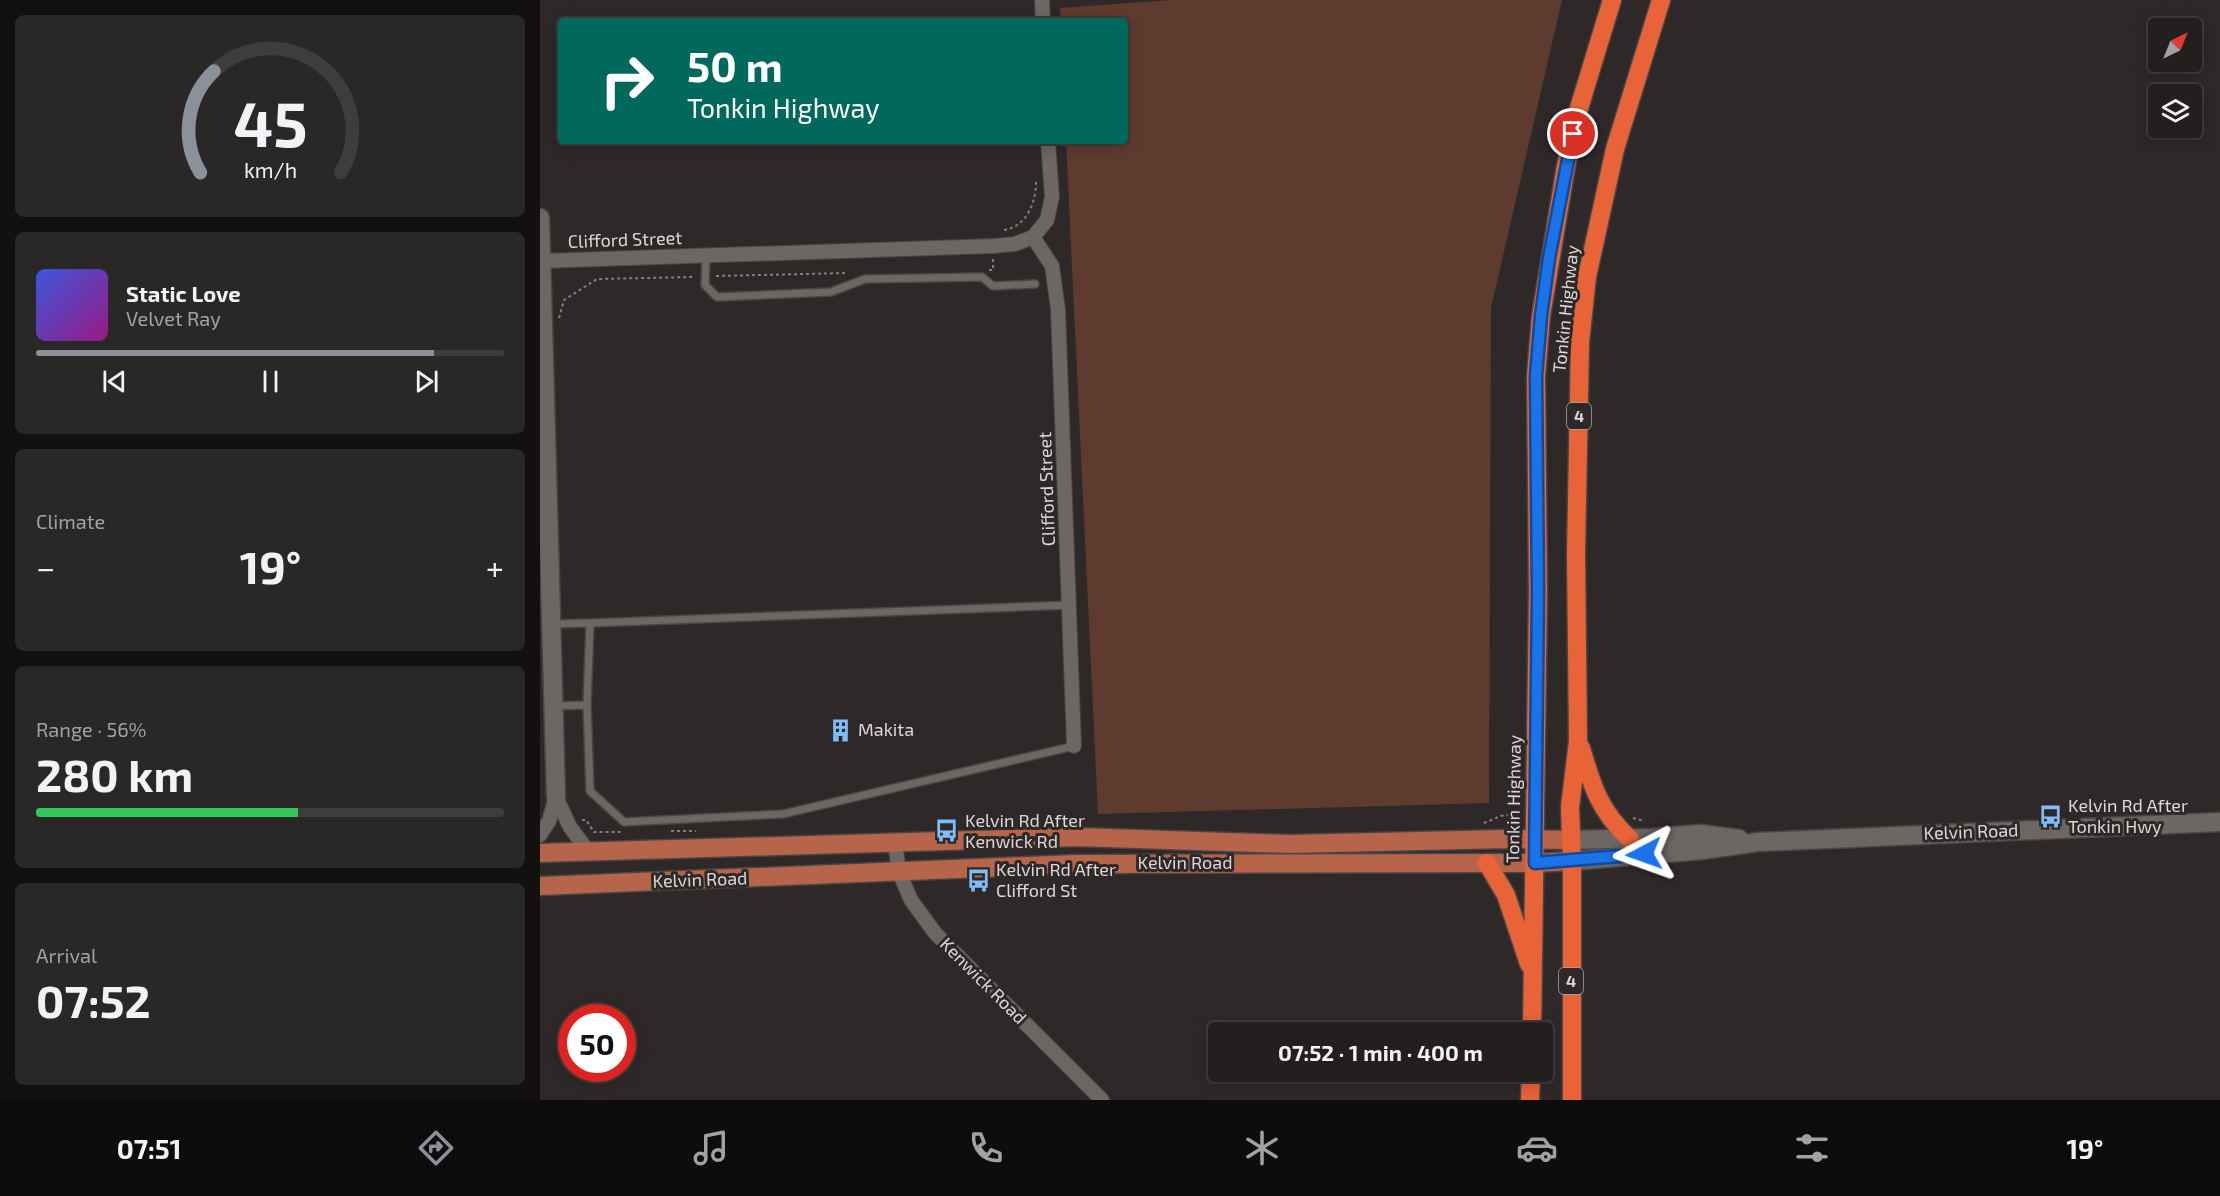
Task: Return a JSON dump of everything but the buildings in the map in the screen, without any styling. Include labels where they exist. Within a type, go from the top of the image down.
[{"type":"highway","name":"Tonkin Highway","points":[[1532,1022],[1538,591],[1536,376],[1541,316],[1557,211],[1576,118],[1612,0]]},
{"type":"highway","name":"Tonkin Highway","points":[[1572,1100],[1570,807],[1578,741],[1576,555],[1580,366],[1587,277],[1623,117],[1661,0]]},
{"type":"highway","points":[[1578,741],[1589,776],[1605,812],[1630,839]]},
{"type":"highway","points":[[1487,863],[1506,895],[1533,977]]},
{"type":"highway","points":[[1530,1100],[1531,1082]]},
{"type":"main road","points":[[540,218],[556,797]]},
{"type":"main road","name":"Kelvin Road","points":[[540,886],[1076,864],[1535,863],[1702,850],[1758,842],[2220,822]]},
{"type":"main road","name":"Kelvin Road","points":[[540,853],[1077,837],[1290,844],[1630,839],[1700,834],[1758,842]]},
{"type":"street","points":[[1042,0],[1043,18]]},
{"type":"street","points":[[1033,237],[1047,220],[1052,197],[1048,144]]},
{"type":"street","name":"Clifford Street","points":[[542,261],[993,246],[1015,244],[1033,237],[1052,266],[1058,309],[1074,746]]},
{"type":"street","points":[[540,835],[549,821],[556,797]]},
{"type":"street","points":[[556,797],[570,827],[588,851]]},
{"type":"street","name":"Kenwick Road","points":[[896,843],[899,872],[911,900],[935,933],[1102,1100]]},
{"type":"lane","points":[[706,256],[705,285],[717,297],[831,292],[865,279],[982,277],[993,286],[1035,284]]},
{"type":"lane","points":[[551,624],[1069,605]]},
{"type":"lane","points":[[590,623],[587,705],[590,791],[624,822],[783,814],[1074,746]]},
{"type":"lane","points":[[554,706],[587,705]]},
{"type":"path","points":[[981,270],[993,270],[992,232],[1019,225],[1030,211],[1036,193],[1036,182]]},
{"type":"path","points":[[543,328],[557,327],[564,300],[597,279],[849,273]]},
{"type":"path","points":[[1628,817],[1651,823],[1651,838]]},
{"type":"shaded area","points":[[1171,0],[1562,0],[1491,308],[1489,803],[1098,814],[1066,144],[1128,144],[1128,18],[1061,18],[1060,8]]},
{"type":"place","name":"Makita","points":[[840,730]]},
{"type":"place","name":"Kelvin Rd After Tonkin Hwy","points":[[2050,816]]},
{"type":"place","name":"Kelvin Rd After Kenwick Rd","points":[[947,831]]},
{"type":"place","name":"Kelvin Rd After Clifford St","points":[[978,880]]},
{"type":"route","points":[[1573,134],[1549,258],[1536,376],[1538,591],[1535,863],[1644,854]]}]
